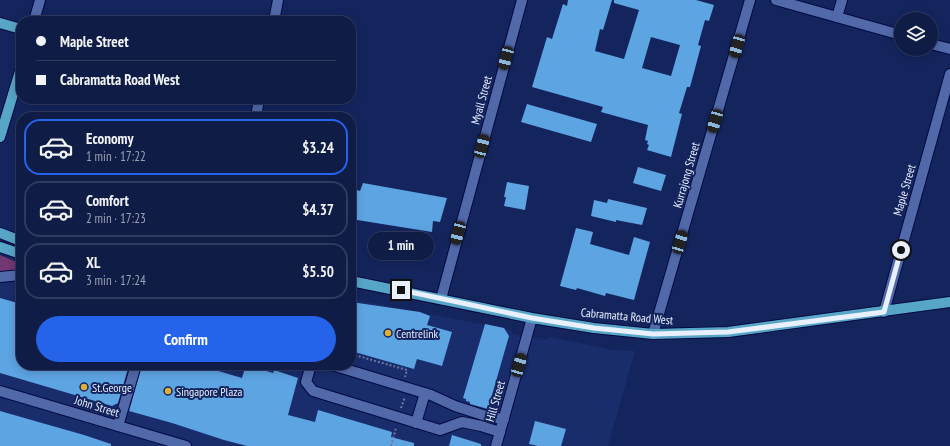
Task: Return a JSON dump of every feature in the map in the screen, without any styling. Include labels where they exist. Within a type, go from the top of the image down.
[{"type":"main road","points":[[0,23],[16,27]]},
{"type":"main road","points":[[0,137],[16,84]]},
{"type":"main road","points":[[0,233],[16,239]]},
{"type":"main road","points":[[0,247],[16,252]]},
{"type":"main road","name":"Cabramatta Road West","points":[[356,282],[532,318],[594,328],[653,334],[728,332],[950,302]]},
{"type":"street","points":[[35,16],[40,0]]},
{"type":"street","points":[[275,16],[278,0]]},
{"type":"street","name":"Myall Street","points":[[441,299],[522,0]]},
{"type":"street","name":"Kurrajong Street","points":[[653,334],[750,0]]},
{"type":"street","points":[[776,0],[894,34]]},
{"type":"street","points":[[837,17],[842,0]]},
{"type":"street","points":[[938,46],[950,49]]},
{"type":"street","name":"Maple Street","points":[[884,312],[950,74]]},
{"type":"street","points":[[0,277],[16,275]]},
{"type":"street","name":"Hill Street","points":[[496,446],[532,318]]},
{"type":"street","points":[[118,426],[135,370]]},
{"type":"street","points":[[310,370],[306,382],[313,391],[440,430],[462,422],[500,432]]},
{"type":"street","points":[[349,370],[425,393],[455,406],[489,417],[504,419]]},
{"type":"street","name":"John Street","points":[[0,390],[186,446]]},
{"type":"street","points":[[416,423],[425,393]]},
{"type":"path","points":[[356,355],[407,370],[404,380]]},
{"type":"path","points":[[401,410],[406,394]]},
{"type":"path","points":[[391,446],[395,431]]},
{"type":"shaded area","points":[[0,255],[16,262],[16,271],[0,274]]},
{"type":"shaded area","points":[[0,266],[16,274],[16,370],[356,370],[356,300],[511,330],[512,334],[545,340],[550,337],[613,350],[635,351],[608,446],[0,446]]},
{"type":"building","points":[[568,0],[612,0],[603,30],[600,29],[595,51],[624,59],[639,10],[614,3],[614,0],[696,0],[714,5],[709,21],[705,20],[698,45],[701,46],[690,87],[687,87],[679,113],[682,114],[671,157],[647,150],[649,145],[647,144],[648,141],[645,140],[648,125],[601,112],[603,107],[532,87],[547,37],[552,39],[563,4],[567,6]],"holes":[[[651,37],[680,45],[671,76],[642,68]]]},
{"type":"building","points":[[527,104],[597,124],[591,142],[521,122]]},
{"type":"building","points":[[638,167],[666,175],[661,191],[633,183]]},
{"type":"building","points":[[507,182],[529,186],[525,210],[504,206]]},
{"type":"building","points":[[363,183],[447,198],[440,222],[433,221],[432,232],[356,220],[356,190],[360,191]]},
{"type":"building","points":[[608,199],[647,208],[642,225],[616,220],[616,222],[591,216],[594,200],[607,203]]},
{"type":"building","points":[[576,228],[593,232],[590,244],[629,255],[634,237],[650,242],[634,300],[606,293],[605,296],[577,288],[576,290],[560,286]]},
{"type":"building","points":[[0,298],[16,303],[16,370],[128,370],[118,403],[112,406],[0,373]]},
{"type":"building","name":"Centrelink","points":[[356,303],[420,312],[430,316],[427,325],[452,332],[442,366],[417,359],[414,369],[356,352]]},
{"type":"building","points":[[485,324],[504,328],[509,336],[488,409],[470,404],[470,402],[463,398]]},
{"type":"building","points":[[141,370],[215,370],[242,378],[244,370],[263,370],[273,373],[274,370],[298,378],[288,415],[315,422],[318,410],[392,432],[391,437],[414,443],[414,446],[247,446],[129,411]]},
{"type":"building","points":[[0,411],[84,435],[111,444],[111,446],[0,446]]},
{"type":"building","points":[[535,421],[566,429],[561,446],[538,446],[529,444]]},
{"type":"building","points":[[452,435],[481,444],[481,446],[449,446]]},
{"type":"place","name":"Centrelink","points":[[388,333]]},
{"type":"place","name":"St.George","points":[[84,387]]},
{"type":"place","name":"Singapore Plaza","points":[[168,391]]},
{"type":"route","points":[[401,290],[532,318],[594,328],[653,334],[700,334],[728,332],[884,312],[901,250]]}]
